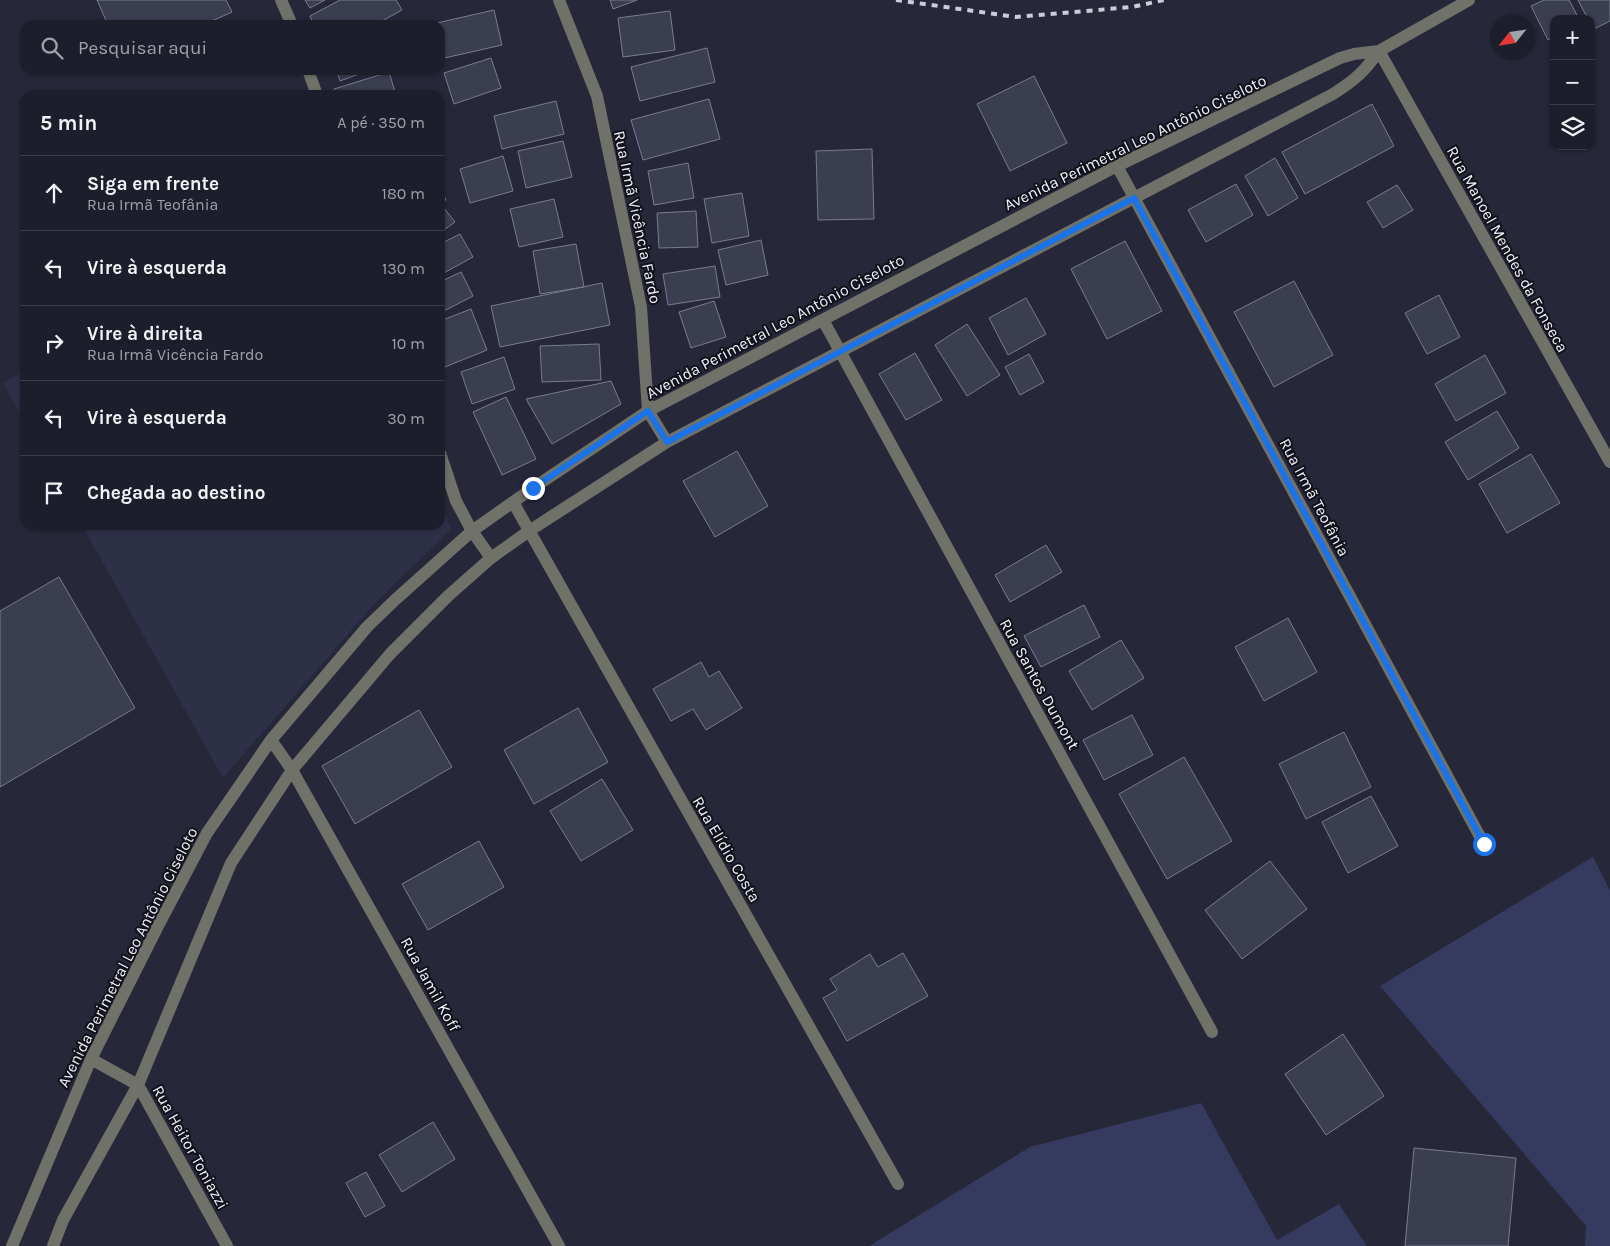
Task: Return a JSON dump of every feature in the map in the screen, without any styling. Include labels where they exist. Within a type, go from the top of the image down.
[{"type":"street","points":[[281,0],[290,20]]},
{"type":"street","name":"Rua Irmã Vicência Fardo","points":[[559,0],[597,96],[641,307],[648,411],[667,442]]},
{"type":"street","points":[[53,1246],[63,1220],[138,1085],[231,863],[292,770],[390,654],[448,596],[491,558],[529,531],[667,442],[1333,94],[1353,82],[1379,51],[1469,0]]},
{"type":"street","name":"Avenida Perimetral Leo Antônio Ciseloto","points":[[12,1246],[91,1059],[207,833],[270,740],[367,627],[472,531],[648,411],[1117,166],[1340,58],[1379,51]]},
{"type":"street","name":"Rua Manoel Mendes da Fonseca","points":[[1379,51],[1610,462]]},
{"type":"street","points":[[310,75],[314,90]]},
{"type":"street","name":"Rua Irmã Teofânia","points":[[1117,166],[1484,844]]},
{"type":"street","name":"Rua Santos Dumont","points":[[823,320],[1212,1032]]},
{"type":"street","points":[[445,468],[456,501],[472,531],[491,558]]},
{"type":"street","name":"Rua Elídio Costa","points":[[513,502],[898,1184]]},
{"type":"street","name":"Rua Jamil Koff","points":[[270,740],[292,770],[560,1246]]},
{"type":"street","name":"Rua Heitor Toniazzi","points":[[91,1059],[138,1085],[227,1246]]},
{"type":"shaded area","points":[[20,374],[20,413],[3,383]]},
{"type":"shaded area","points":[[445,514],[451,529],[376,602],[223,778],[85,530],[445,530]]},
{"type":"shaded area","points":[[1593,857],[1610,891],[1610,1246],[1585,1246],[1586,1226],[1380,986]]},
{"type":"shaded area","points":[[1201,1103],[1277,1240],[1339,1204],[1367,1246],[869,1246],[1030,1147]]},
{"type":"building","points":[[97,0],[226,0],[232,12],[214,20],[106,20]]},
{"type":"building","points":[[305,0],[325,0],[310,8]]},
{"type":"building","points":[[340,0],[396,0],[402,10],[384,20],[312,20],[310,16]]},
{"type":"building","points":[[610,0],[637,0],[613,9]]},
{"type":"building","points":[[1544,0],[1569,0],[1577,15],[1550,15],[1550,39],[1548,40],[1531,6]]},
{"type":"building","points":[[1578,0],[1610,0],[1610,21],[1595,28],[1595,15],[1586,15]]},
{"type":"building","points":[[494,10],[502,45],[445,58],[445,21]]},
{"type":"building","points":[[670,11],[675,50],[623,57],[618,18]]},
{"type":"building","points":[[707,48],[715,82],[640,101],[631,67]]},
{"type":"building","points":[[491,58],[501,88],[454,104],[445,73]]},
{"type":"building","points":[[338,75],[356,75],[340,81]]},
{"type":"building","points":[[379,75],[390,75],[394,90],[334,90]]},
{"type":"building","points":[[1034,76],[1067,143],[1010,171],[977,104]]},
{"type":"building","points":[[709,99],[720,139],[643,160],[631,120]]},
{"type":"building","points":[[556,101],[564,134],[502,149],[494,116]]},
{"type":"building","points":[[1372,104],[1394,146],[1305,194],[1282,152]]},
{"type":"building","points":[[563,141],[572,177],[526,188],[518,151]]},
{"type":"building","points":[[872,149],[874,219],[818,220],[816,151]]},
{"type":"building","points":[[503,156],[513,191],[470,203],[460,169]]},
{"type":"building","points":[[1275,158],[1298,198],[1268,216],[1245,176]]},
{"type":"building","points":[[688,163],[694,198],[654,205],[648,171]]},
{"type":"building","points":[[1236,184],[1253,215],[1206,242],[1188,210]]},
{"type":"building","points":[[1397,185],[1413,210],[1383,228],[1367,202]]},
{"type":"building","points":[[742,193],[749,236],[712,243],[704,199]]},
{"type":"building","points":[[554,199],[563,237],[519,247],[510,209]]},
{"type":"building","points":[[445,209],[455,222],[445,229]]},
{"type":"building","points":[[696,211],[698,247],[659,248],[657,213]]},
{"type":"building","points":[[460,234],[473,257],[445,272],[445,242]]},
{"type":"building","points":[[761,240],[768,275],[726,285],[718,250]]},
{"type":"building","points":[[1125,241],[1162,311],[1107,339],[1071,269]]},
{"type":"building","points":[[576,244],[584,287],[540,294],[533,251]]},
{"type":"building","points":[[715,266],[720,297],[668,305],[663,274]]},
{"type":"building","points":[[461,272],[473,296],[445,310],[445,280]]},
{"type":"building","points":[[1294,281],[1333,355],[1274,387],[1234,312]]},
{"type":"building","points":[[602,283],[610,325],[500,347],[491,306]]},
{"type":"building","points":[[1439,295],[1460,337],[1427,354],[1405,313]]},
{"type":"building","points":[[1026,298],[1046,334],[1008,355],[989,318]]},
{"type":"building","points":[[714,301],[726,337],[691,348],[679,312]]},
{"type":"building","points":[[471,309],[487,350],[445,367],[445,319]]},
{"type":"building","points":[[967,324],[1000,375],[967,396],[935,345]]},
{"type":"building","points":[[599,344],[601,380],[542,382],[540,346]]},
{"type":"building","points":[[915,353],[942,400],[906,420],[879,374]]},
{"type":"building","points":[[1029,354],[1044,382],[1020,395],[1005,367]]},
{"type":"building","points":[[1485,355],[1506,393],[1456,421],[1435,384]]},
{"type":"building","points":[[504,357],[515,389],[472,404],[461,372]]},
{"type":"building","points":[[611,381],[621,404],[552,444],[526,399]]},
{"type":"building","points":[[506,397],[536,459],[502,475],[473,412]]},
{"type":"building","points":[[1497,411],[1519,448],[1468,480],[1445,442]]},
{"type":"building","points":[[737,451],[768,506],[715,537],[683,481]]},
{"type":"building","points":[[1531,454],[1560,503],[1507,533],[1479,484]]},
{"type":"building","points":[[1046,545],[1062,572],[1010,602],[995,575]]},
{"type":"building","points":[[59,577],[135,708],[0,787],[0,611]]},
{"type":"building","points":[[1084,605],[1100,637],[1041,667],[1024,636]]},
{"type":"building","points":[[1288,618],[1317,672],[1264,701],[1235,647]]},
{"type":"building","points":[[1121,640],[1144,678],[1092,710],[1069,671]]},
{"type":"building","points":[[701,662],[709,677],[719,671],[742,708],[706,730],[693,709],[671,721],[653,689]]},
{"type":"building","points":[[578,708],[608,762],[534,804],[504,750]]},
{"type":"building","points":[[419,710],[452,767],[355,824],[322,766]]},
{"type":"building","points":[[1132,715],[1153,755],[1104,780],[1083,740]]},
{"type":"building","points":[[1344,732],[1371,787],[1306,819],[1279,764]]},
{"type":"building","points":[[1184,757],[1232,841],[1167,879],[1119,794]]},
{"type":"building","points":[[602,779],[633,830],[581,861],[550,811]]},
{"type":"building","points":[[1371,796],[1398,846],[1348,873],[1322,822]]},
{"type":"building","points":[[479,841],[504,887],[428,930],[402,884]]},
{"type":"building","points":[[1270,861],[1307,909],[1242,959],[1205,910]]},
{"type":"building","points":[[903,953],[928,996],[847,1041],[823,998],[837,990],[830,979],[870,954],[878,967]]},
{"type":"building","points":[[1343,1034],[1384,1096],[1326,1135],[1285,1074]]},
{"type":"building","points":[[433,1122],[455,1159],[402,1192],[379,1155]]},
{"type":"building","points":[[1414,1148],[1516,1158],[1508,1246],[1405,1246]]},
{"type":"building","points":[[366,1172],[385,1206],[365,1217],[346,1183]]},
{"type":"railway","points":[[896,0],[1016,17],[1132,7],[1164,0]]},
{"type":"route","points":[[533,488],[648,411],[667,442],[1134,198],[1484,844]]}]
